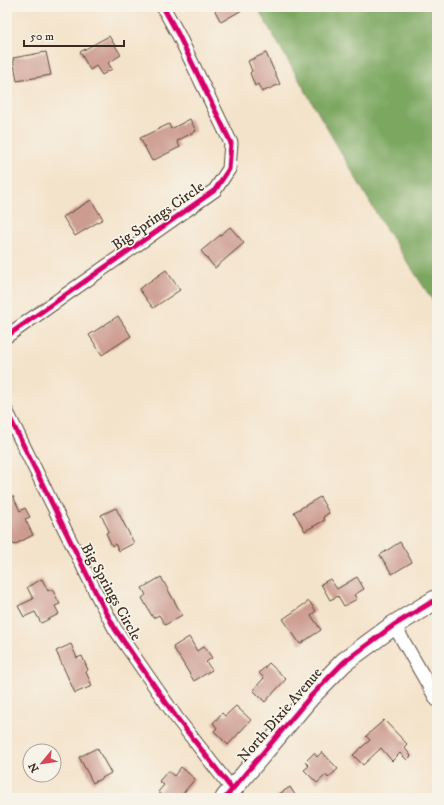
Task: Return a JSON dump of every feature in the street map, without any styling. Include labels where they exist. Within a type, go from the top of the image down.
[{"type":"street","name":"Big Springs Circle","points":[[7,336],[215,190],[229,169],[231,143],[178,34],[163,7]]},
{"type":"street","name":"Big Springs Circle","points":[[7,412],[115,629],[228,794]]},
{"type":"street","name":"North Dixie Avenue","points":[[228,794],[310,697],[344,662],[394,626],[437,599]]},
{"type":"street","points":[[394,626],[437,700]]},
{"type":"green space","points":[[257,7],[437,7],[437,307],[382,223]]},
{"type":"building","points":[[216,7],[241,7],[242,10],[221,22],[215,11],[218,9]]},
{"type":"building","points":[[109,36],[121,55],[108,63],[112,69],[102,75],[96,66],[90,70],[80,52]]},
{"type":"building","points":[[46,52],[51,75],[17,81],[13,58]]},
{"type":"building","points":[[266,53],[280,84],[262,92],[258,84],[255,86],[250,73],[252,71],[248,61]]},
{"type":"building","points":[[190,119],[196,131],[177,141],[180,147],[152,161],[140,138],[169,124],[171,129]]},
{"type":"building","points":[[91,200],[103,219],[75,236],[63,217]]},
{"type":"building","points":[[230,227],[244,243],[215,268],[201,251]]},
{"type":"building","points":[[166,270],[180,290],[153,308],[139,289]]},
{"type":"building","points":[[118,316],[131,336],[102,355],[89,335]]},
{"type":"building","points":[[13,496],[20,511],[25,508],[30,517],[25,519],[33,535],[14,545],[7,532],[7,499]]},
{"type":"building","points":[[320,497],[329,513],[323,517],[325,520],[305,531],[294,512]]},
{"type":"building","points":[[116,508],[134,543],[119,551],[115,544],[112,546],[106,533],[109,531],[101,515]]},
{"type":"building","points":[[437,531],[437,542],[432,534]]},
{"type":"building","points":[[400,542],[412,562],[392,574],[380,555]]},
{"type":"building","points":[[161,577],[182,615],[165,625],[159,615],[153,618],[142,598],[146,595],[142,588]]},
{"type":"building","points":[[357,577],[364,589],[354,595],[357,599],[344,606],[338,596],[330,600],[321,584],[330,579],[337,589]]},
{"type":"building","points":[[42,579],[48,591],[52,589],[60,604],[55,606],[59,614],[41,623],[35,612],[24,617],[18,606],[33,599],[27,587]]},
{"type":"building","points":[[309,601],[316,611],[311,615],[321,630],[300,644],[283,619]]},
{"type":"building","points":[[189,637],[197,651],[204,646],[212,658],[206,662],[212,670],[194,681],[173,647]]},
{"type":"building","points":[[71,644],[77,658],[82,656],[88,670],[86,672],[92,686],[75,693],[56,651]]},
{"type":"building","points":[[269,663],[286,679],[265,702],[253,690],[264,678],[259,673]]},
{"type":"building","points":[[236,706],[251,720],[228,745],[214,731],[217,728],[213,723],[222,713],[225,716]]},
{"type":"building","points":[[384,720],[407,744],[404,747],[411,756],[407,760],[400,753],[392,761],[381,748],[363,765],[353,755],[370,740],[366,736]]},
{"type":"building","points":[[97,748],[111,773],[93,783],[79,757]]},
{"type":"building","points":[[322,752],[338,769],[328,778],[326,775],[317,783],[304,770],[309,766],[305,762],[314,753],[317,757]]},
{"type":"building","points":[[181,767],[195,779],[179,798],[165,798],[158,792],[164,785],[159,781],[168,771],[174,776]]},
{"type":"building","points":[[290,787],[297,798],[273,798]]},
{"type":"cycle path","points":[[7,336],[215,190],[229,169],[231,143],[178,34],[163,7]]},
{"type":"cycle path","points":[[7,412],[115,629],[176,717],[232,789]]},
{"type":"cycle path","points":[[225,798],[310,697],[344,662],[394,625],[437,599]]}]
